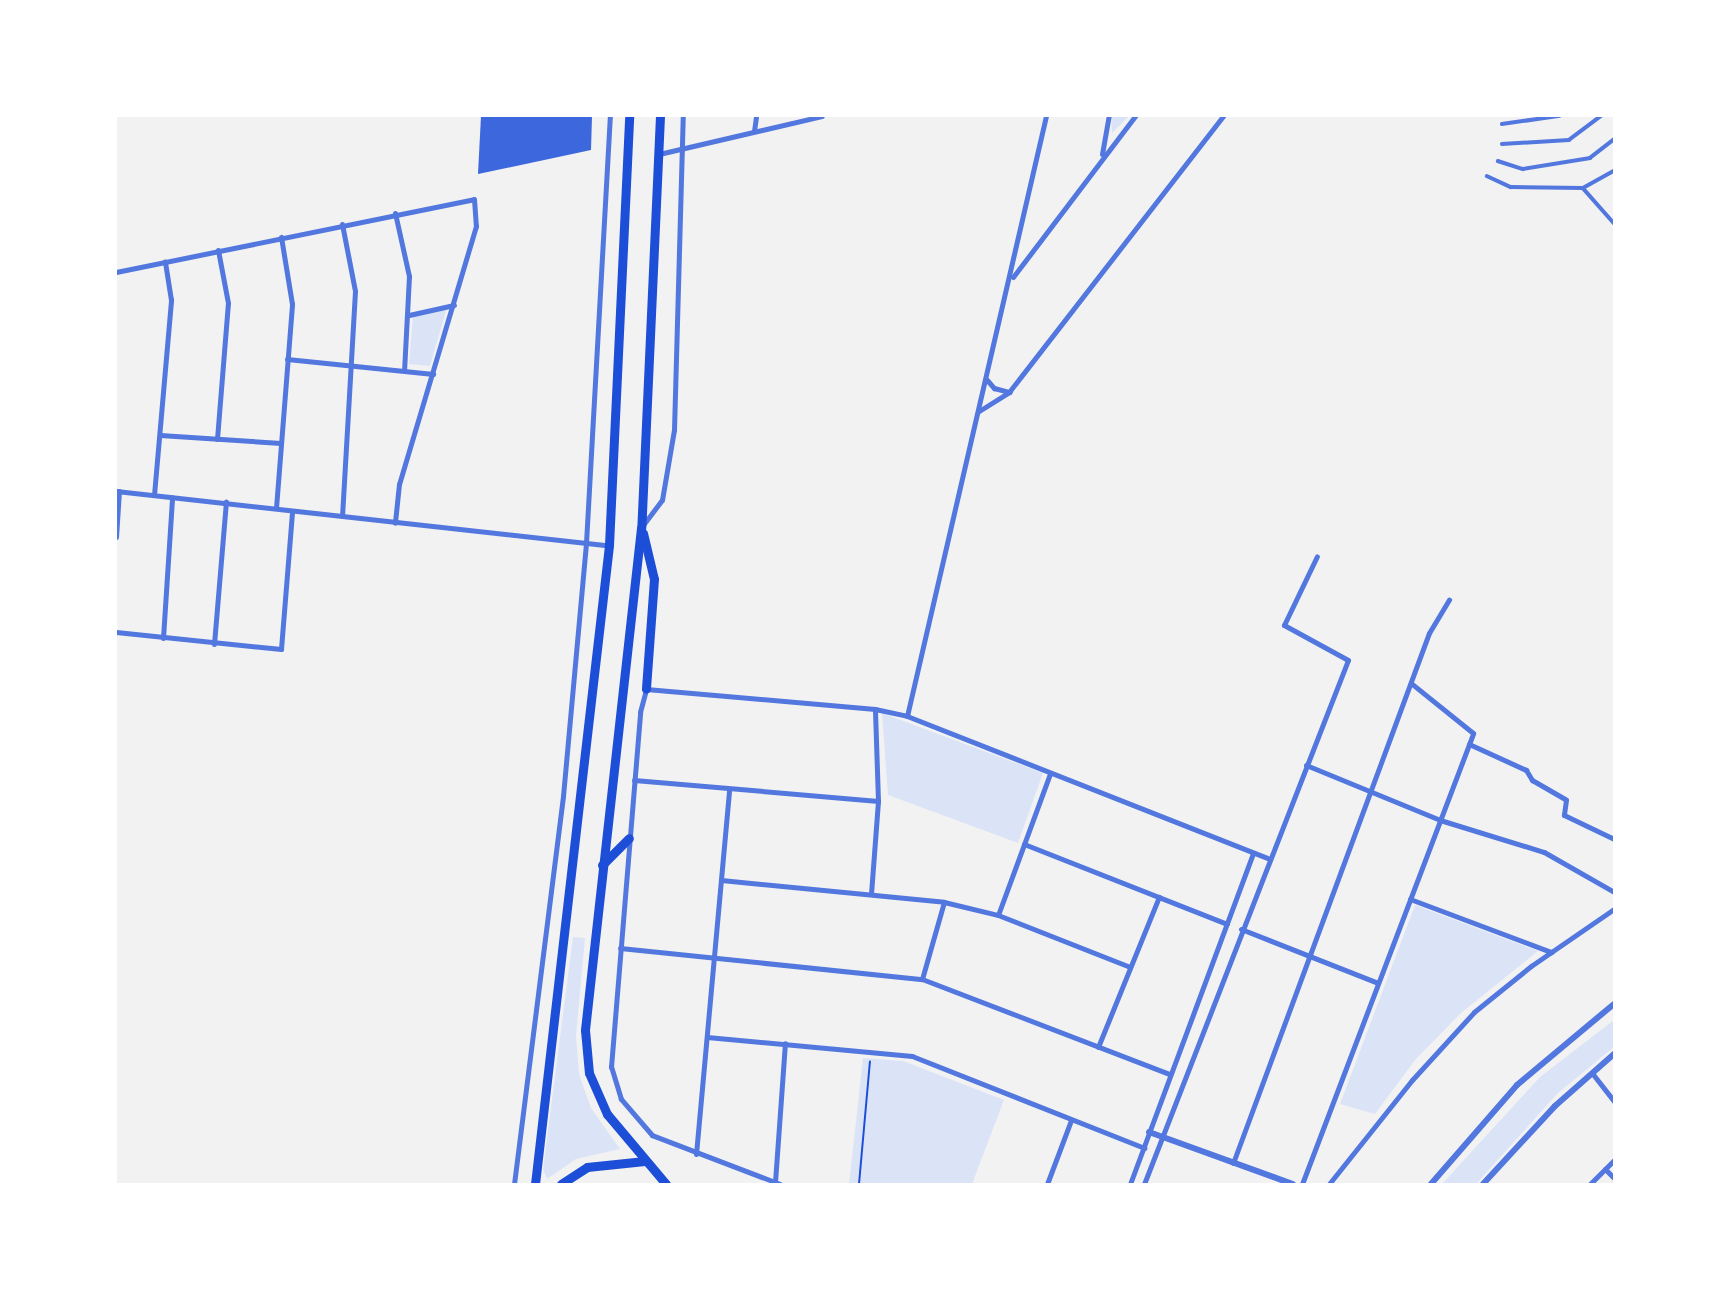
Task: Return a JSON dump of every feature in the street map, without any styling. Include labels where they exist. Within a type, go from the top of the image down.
[{"type":"highway","points":[[535,1185],[609,545],[629,116]]},
{"type":"highway","points":[[660,116],[641,528],[602,865],[586,1052],[607,1114],[657,1180],[666,1185]]},
{"type":"highway","points":[[641,528],[654,579],[646,689]]},
{"type":"highway","points":[[602,865],[629,838]]},
{"type":"highway","points":[[561,1185],[587,1167],[645,1161]]},
{"type":"street","points":[[514,1185],[562,809],[586,543],[610,116]]},
{"type":"street","points":[[641,528],[662,500],[674,429],[683,116]]},
{"type":"street","points":[[754,131],[756,116]]},
{"type":"street","points":[[659,154],[822,116]]},
{"type":"street","points":[[907,716],[1011,279],[1046,116]]},
{"type":"street","points":[[1101,156],[1109,116]]},
{"type":"street","points":[[1011,279],[1101,156],[1135,116]]},
{"type":"street","points":[[979,411],[1009,392],[1223,116]]},
{"type":"street","points":[[1502,124],[1559,116]]},
{"type":"street","points":[[1502,144],[1569,140],[1601,116]]},
{"type":"street","points":[[1498,161],[1523,169],[1569,162],[1590,158],[1615,139]]},
{"type":"street","points":[[1487,176],[1511,187],[1583,188],[1615,171]]},
{"type":"street","points":[[1583,188],[1615,223]]},
{"type":"street","points":[[116,272],[395,213],[470,199],[477,203],[476,226],[454,305],[398,484],[396,523]]},
{"type":"street","points":[[395,213],[409,276],[404,370]]},
{"type":"street","points":[[342,224],[355,291],[342,516]]},
{"type":"street","points":[[276,508],[292,304],[281,237]]},
{"type":"street","points":[[1018,245],[1032,250]]},
{"type":"street","points":[[217,439],[228,303],[218,250]]},
{"type":"street","points":[[154,495],[171,300],[165,261]]},
{"type":"street","points":[[409,315],[454,305]]},
{"type":"street","points":[[287,359],[433,374]]},
{"type":"street","points":[[987,380],[994,388],[1009,392]]},
{"type":"street","points":[[160,435],[281,443]]},
{"type":"street","points":[[116,537],[117,491],[609,545]]},
{"type":"street","points":[[163,638],[172,497]]},
{"type":"street","points":[[214,644],[226,502]]},
{"type":"street","points":[[116,632],[276,651],[283,644],[292,511]]},
{"type":"street","points":[[1144,1185],[1268,859],[1348,660],[1284,625],[1317,555]]},
{"type":"street","points":[[1233,1163],[1312,956],[1429,634],[1449,600]]},
{"type":"street","points":[[1302,1185],[1473,733],[1412,684]]},
{"type":"street","points":[[785,1042],[778,1183],[652,1135],[621,1099],[611,1067],[634,780],[646,689],[875,709],[907,716],[1268,859]]},
{"type":"street","points":[[871,894],[878,801],[875,709]]},
{"type":"street","points":[[1469,744],[1526,770],[1532,780],[1566,800],[1564,815],[1615,839]]},
{"type":"street","points":[[1306,765],[1440,820],[1544,852],[1615,892]]},
{"type":"street","points":[[998,915],[1050,774]]},
{"type":"street","points":[[634,780],[878,801]]},
{"type":"street","points":[[696,1154],[729,788]]},
{"type":"street","points":[[1024,844],[1227,924]]},
{"type":"street","points":[[1130,1185],[1253,853]]},
{"type":"street","points":[[721,880],[944,902],[998,915],[1130,967]]},
{"type":"street","points":[[1098,1047],[1158,897]]},
{"type":"street","points":[[1410,899],[1552,952]]},
{"type":"street","points":[[922,979],[944,902]]},
{"type":"street","points":[[1329,1185],[1412,1080],[1474,1012],[1552,952],[1615,909]]},
{"type":"street","points":[[1241,929],[1378,983]]},
{"type":"street","points":[[620,948],[922,979],[1170,1074]]},
{"type":"street","points":[[1431,1185],[1517,1085],[1615,1004]]},
{"type":"street","points":[[707,1037],[871,1049],[912,1056],[1143,1148]]},
{"type":"street","points":[[1483,1185],[1526,1135],[1615,1054]]},
{"type":"street","points":[[1592,1073],[1615,1101]]},
{"type":"street","points":[[1047,1185],[1071,1120]]},
{"type":"street","points":[[1149,1132],[1293,1185]]},
{"type":"street","points":[[1590,1185],[1615,1160]]},
{"type":"street","points":[[1605,1169],[1615,1178]]},
{"type":"path","points":[[859,1185],[871,1049]]},
{"type":"shaded area","points":[[1111,116],[1129,116],[1112,133]]},
{"type":"shaded area","points":[[443,308],[446,311],[430,366],[409,364],[413,315]]},
{"type":"shaded area","points":[[882,713],[1043,773],[1018,843],[888,795]]},
{"type":"shaded area","points":[[1415,905],[1538,951],[1461,1013],[1415,1060],[1375,1114],[1340,1104]]},
{"type":"shaded area","points":[[573,937],[585,938],[576,1036],[579,1074],[591,1108],[620,1149],[576,1159],[547,1179],[543,1169]]},
{"type":"shaded area","points":[[1614,1020],[1614,1047],[1558,1093],[1476,1184],[1442,1184],[1540,1077]]},
{"type":"shaded area","points":[[863,1058],[903,1061],[1004,1100],[972,1184],[849,1184]]},
{"type":"building","points":[[481,116],[592,116],[591,150],[478,174]]}]
